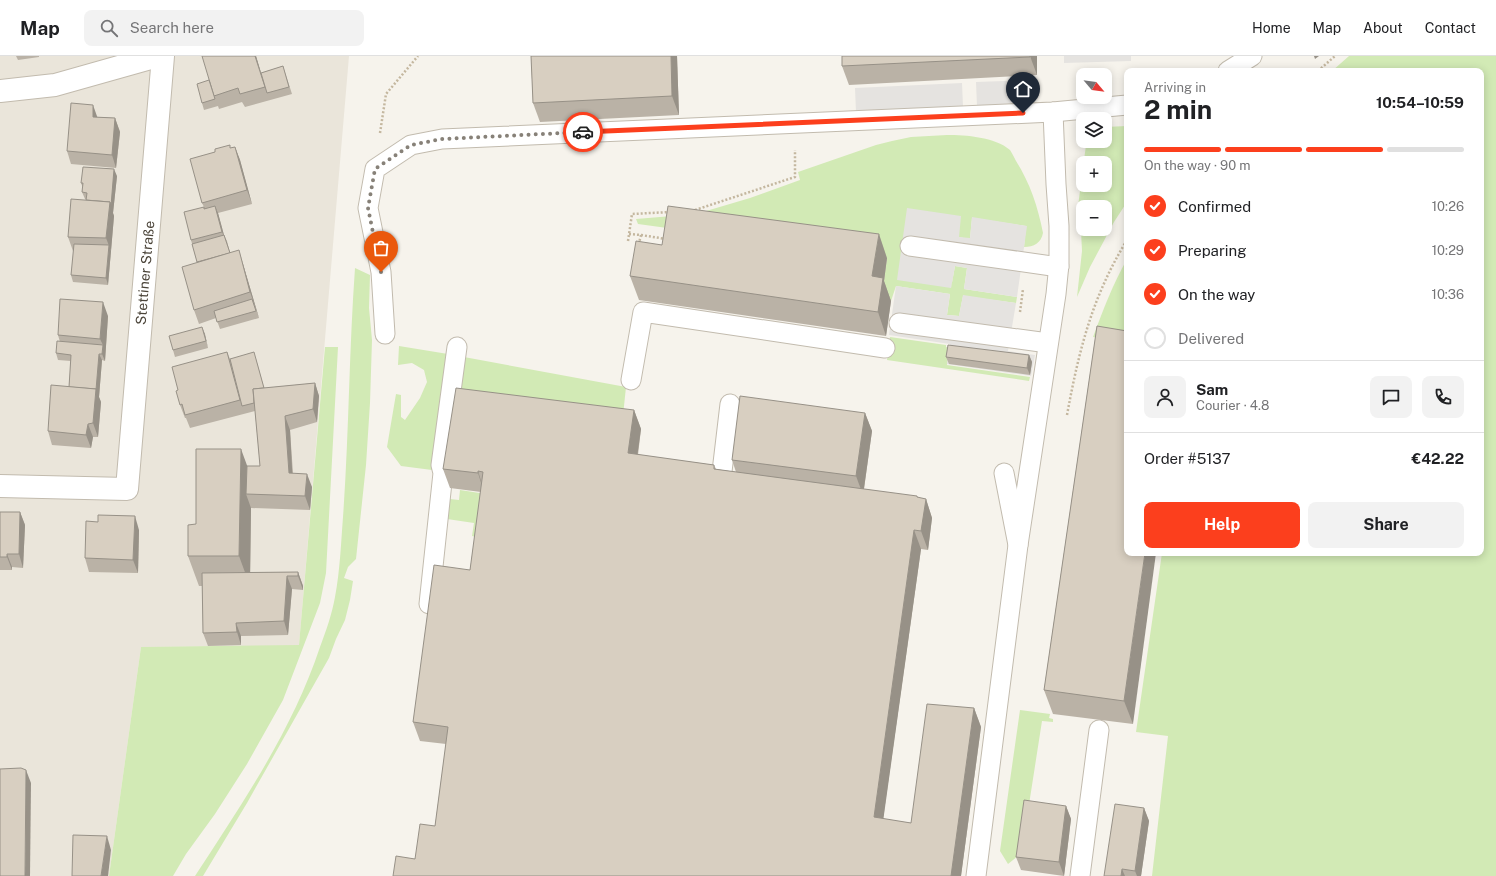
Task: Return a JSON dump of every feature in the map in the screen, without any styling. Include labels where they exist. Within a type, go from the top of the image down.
[{"type":"street","points":[[0,91],[55,85],[158,56]]},
{"type":"street","name":"Stettiner Straße","points":[[0,486],[127,489],[163,56]]},
{"type":"lane","points":[[1233,68],[1252,56]]},
{"type":"lane","points":[[385,334],[381,272],[368,208],[375,169],[411,145],[442,139],[1053,112],[1124,105]]},
{"type":"lane","points":[[976,876],[1018,545],[1059,267],[1059,226],[1053,112]]},
{"type":"lane","points":[[910,246],[1059,267]]},
{"type":"lane","points":[[631,380],[642,312],[885,348]]},
{"type":"lane","points":[[899,324],[1048,343]]},
{"type":"lane","points":[[429,604],[443,473],[441,465],[457,347]]},
{"type":"lane","points":[[721,480],[730,404]]},
{"type":"lane","points":[[1004,473],[1018,545]]},
{"type":"lane","points":[[1080,876],[1099,730]]},
{"type":"path","points":[[375,169],[386,94],[418,56]]},
{"type":"path","points":[[1321,68],[1335,56]]},
{"type":"path","points":[[688,211],[718,203],[795,176],[794,123]]},
{"type":"path","points":[[628,241],[632,214],[676,212]]},
{"type":"path","points":[[629,234],[673,240]]},
{"type":"path","points":[[638,250],[641,235]]},
{"type":"path","points":[[1067,414],[1080,352],[1100,288],[1124,245]]},
{"type":"shaded area","points":[[0,56],[349,56],[299,646],[141,647],[109,876],[0,876]]},
{"type":"shaded area","points":[[1064,56],[1131,56],[1131,61],[1064,63]]},
{"type":"shaded area","points":[[1029,80],[1030,104],[977,106],[976,82]]},
{"type":"shaded area","points":[[962,83],[963,107],[856,112],[855,88]]},
{"type":"shaded area","points":[[907,208],[961,216],[959,237],[970,238],[972,217],[1027,226],[1017,297],[964,289],[967,268],[955,266],[951,288],[897,280]]},
{"type":"shaded area","points":[[896,286],[950,294],[947,315],[959,316],[963,295],[1016,303],[1008,351],[1035,355],[1031,376],[947,364],[950,344],[889,335]]},
{"type":"green space","points":[[1349,56],[1496,56],[1496,876],[1152,876],[1168,736],[1136,732],[1162,556],[1484,556],[1484,68],[1335,68]]},
{"type":"green space","points":[[1124,126],[1124,207],[1112,226],[1112,200],[1079,200],[1080,192],[1112,192],[1112,156],[1085,156],[1086,148],[1112,148],[1112,127]]},
{"type":"green space","points":[[947,135],[980,138],[996,142],[1004,146],[1011,151],[1029,187],[1039,214],[1043,233],[1039,242],[1031,246],[1024,247],[1026,226],[972,218],[970,239],[958,237],[951,288],[955,266],[967,268],[964,289],[1017,297],[1016,303],[963,296],[959,316],[947,315],[950,294],[896,286],[891,301],[881,300],[887,258],[638,224],[636,219],[696,214],[750,198],[800,180],[798,172],[876,145],[911,137]]},
{"type":"green space","points":[[1081,236],[1107,236],[1090,267],[1077,297],[1082,251]]},
{"type":"green space","points":[[1124,264],[1124,342],[1093,337],[1104,307]]},
{"type":"green space","points":[[355,268],[370,275],[369,308],[372,340],[366,465],[356,559],[348,567],[344,578],[353,581],[345,620],[329,658],[247,803],[203,876],[195,876],[248,793],[281,737],[309,678],[332,610],[338,577],[343,517]]},
{"type":"green space","points":[[890,337],[946,345],[946,347],[950,348],[947,365],[1030,377],[1029,381],[887,360]]},
{"type":"green space","points":[[399,346],[448,354],[432,470],[401,466],[387,447],[396,394],[401,395],[401,417],[405,420],[420,398],[427,382],[424,370],[412,363],[398,365]]},
{"type":"green space","points":[[325,347],[338,347],[326,573],[320,603],[283,700],[247,764],[215,814],[186,854],[173,876],[109,876],[141,647],[299,645]]},
{"type":"green space","points":[[464,357],[626,387],[622,425],[456,402]]},
{"type":"green space","points":[[460,490],[486,494],[480,538],[472,536],[474,523],[447,519],[450,499],[459,500]]},
{"type":"green space","points":[[1020,710],[1050,714],[1049,718],[1053,719],[1053,722],[1042,721],[1028,811],[1018,856],[1008,864],[1000,851]]},
{"type":"building","points":[[202,56],[255,56],[265,87],[240,94],[238,88],[214,96]]},
{"type":"building","points":[[531,56],[671,56],[672,96],[533,103]]},
{"type":"building","points":[[842,56],[1030,56],[1030,57],[842,66]]},
{"type":"building","points":[[283,66],[289,87],[267,93],[261,73]]},
{"type":"building","points":[[209,80],[215,99],[202,103],[197,84]]},
{"type":"building","points":[[71,103],[93,105],[93,117],[115,118],[112,155],[67,151]]},
{"type":"building","points":[[230,145],[230,148],[235,147],[247,190],[202,203],[190,159],[215,152],[215,149]]},
{"type":"building","points":[[83,167],[114,169],[111,206],[110,202],[86,200],[87,193],[82,192],[83,183],[81,183]]},
{"type":"building","points":[[71,199],[110,202],[106,238],[68,237]]},
{"type":"building","points":[[215,206],[222,232],[191,240],[184,212]]},
{"type":"building","points":[[668,206],[879,234],[872,276],[883,278],[878,312],[630,276],[636,241],[662,245]]},
{"type":"building","points":[[224,235],[230,253],[197,262],[192,244]]},
{"type":"building","points":[[74,244],[109,245],[106,278],[71,275]]},
{"type":"building","points":[[239,250],[250,292],[194,310],[182,267]]},
{"type":"building","points":[[60,299],[103,302],[100,339],[58,335]]},
{"type":"building","points":[[252,299],[256,311],[217,322],[214,311]]},
{"type":"building","points":[[1097,326],[1124,330],[1124,556],[1145,556],[1124,701],[1044,690]]},
{"type":"building","points":[[202,327],[206,341],[173,350],[169,336]]},
{"type":"building","points":[[57,341],[103,345],[102,354],[99,354],[96,390],[69,387],[71,355],[56,353]]},
{"type":"building","points":[[948,345],[1029,355],[1027,368],[946,357]]},
{"type":"building","points":[[227,352],[240,400],[185,415],[176,391],[178,390],[172,367]]},
{"type":"building","points":[[254,352],[264,388],[253,389],[254,403],[242,406],[230,359]]},
{"type":"building","points":[[315,383],[313,409],[285,416],[289,473],[307,474],[305,496],[246,494],[247,466],[260,466],[253,389]]},
{"type":"building","points":[[51,385],[96,389],[93,423],[88,424],[86,435],[48,431]]},
{"type":"building","points":[[456,388],[634,410],[628,453],[714,465],[714,469],[917,496],[926,499],[921,531],[914,530],[874,817],[911,823],[927,704],[974,708],[951,876],[393,876],[396,856],[415,859],[420,824],[435,826],[448,727],[413,722],[434,565],[470,570],[483,472],[478,471],[478,473],[443,469]]},
{"type":"building","points":[[740,396],[865,413],[856,476],[732,460]]},
{"type":"building","points":[[196,449],[241,449],[239,556],[188,556],[188,525],[196,524]]},
{"type":"building","points":[[0,512],[20,512],[19,554],[7,554],[7,557],[0,557]]},
{"type":"building","points":[[98,515],[135,516],[133,560],[85,558],[86,521],[98,522]]},
{"type":"building","points":[[298,572],[298,576],[287,576],[284,621],[236,623],[237,632],[203,633],[202,573]]},
{"type":"building","points":[[21,768],[26,770],[25,876],[0,876],[0,769]]},
{"type":"building","points":[[1024,800],[1066,806],[1059,862],[1016,857]]},
{"type":"building","points":[[1115,804],[1144,808],[1135,871],[1122,869],[1121,876],[1104,876]]},
{"type":"building","points":[[73,835],[107,836],[101,876],[72,876]]},
{"type":"way so far","points":[[381,272],[368,208],[375,169],[411,145],[442,139],[583,132]]},
{"type":"route","points":[[583,132],[1023,113]]}]
